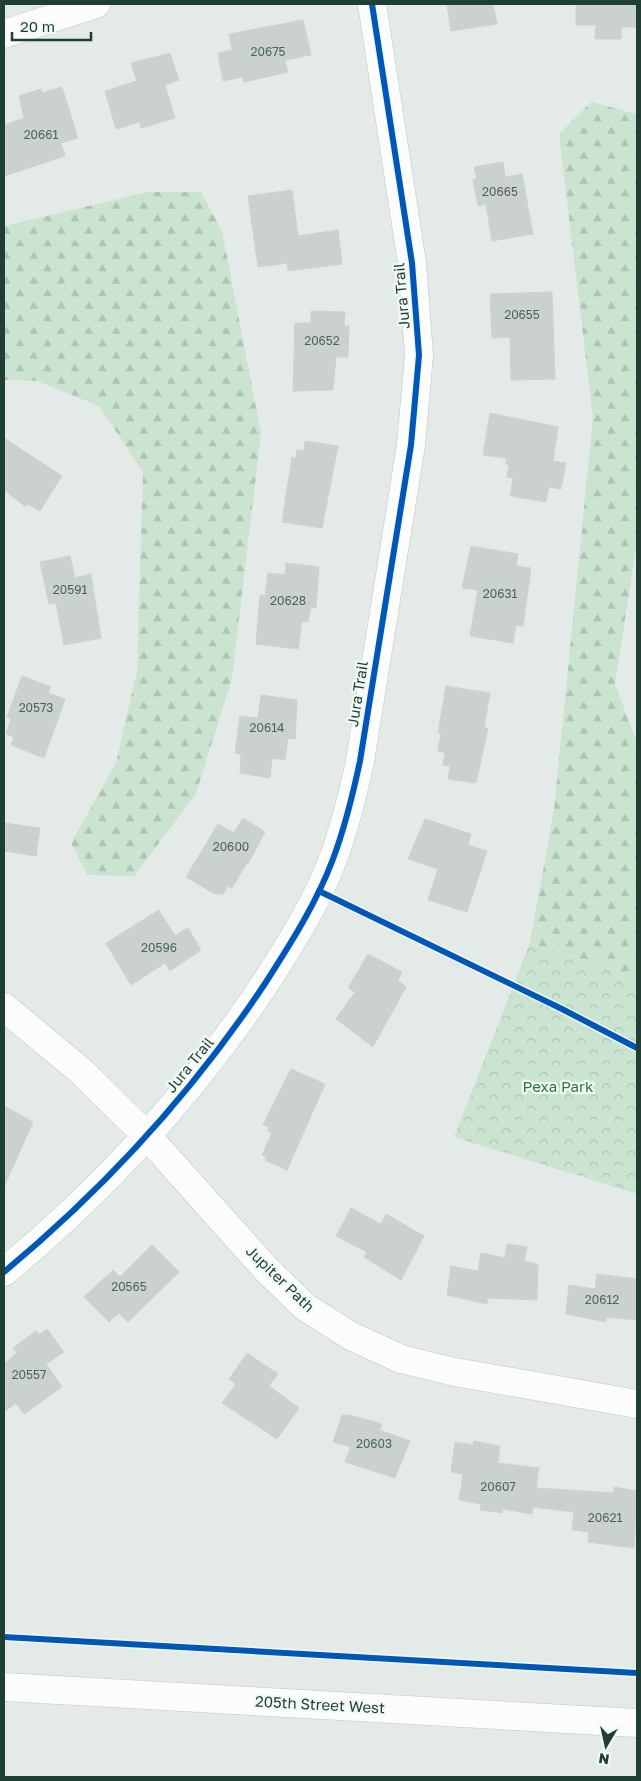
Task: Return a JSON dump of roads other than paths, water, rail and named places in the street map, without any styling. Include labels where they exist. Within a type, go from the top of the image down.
[{"type":"street","points":[[4,34],[96,4]]},
{"type":"street","name":"Jura Trail","points":[[4,1272],[77,1205],[147,1136],[198,1078],[244,1015],[283,956],[319,891],[332,860],[349,809],[360,761],[411,445],[419,355],[412,263],[372,4]]},
{"type":"street","name":"Jupiter Path","points":[[4,1008],[82,1072],[147,1136],[266,1269],[305,1307],[351,1336],[401,1360],[454,1372],[637,1404]]},
{"type":"street","name":"205th Street West","points":[[4,1687],[637,1724]]},
{"type":"park label","name":"Pexa Park","points":[[558,1087]]}]
